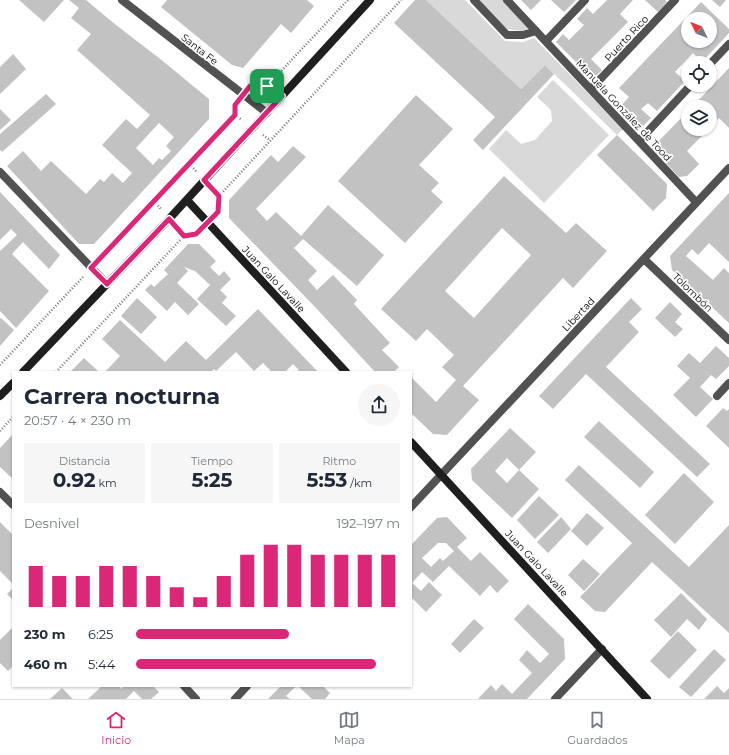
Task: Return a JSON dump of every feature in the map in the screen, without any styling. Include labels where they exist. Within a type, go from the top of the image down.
[{"type":"street","name":"Santa Fe","points":[[122,0],[267,113]]},
{"type":"street","points":[[24,371],[187,200],[370,0]]},
{"type":"street","points":[[474,0],[507,35],[523,36],[536,31]]},
{"type":"street","name":"Manuela González de Tood","points":[[506,0],[696,202]]},
{"type":"street","points":[[546,41],[585,0]]},
{"type":"street","name":"Puerto Rico","points":[[591,89],[675,0]]},
{"type":"street","points":[[717,57],[729,44]]},
{"type":"street","points":[[639,140],[684,92]]},
{"type":"street","name":"Libertad","points":[[412,506],[729,168]]},
{"type":"street","points":[[0,172],[107,284]]},
{"type":"street","name":"Juan Galo Lavalle","points":[[187,200],[345,371]]},
{"type":"street","name":"Tolombón","points":[[644,258],[729,340]]},
{"type":"street","points":[[717,396],[729,383]]},
{"type":"street","points":[[0,396],[12,384]]},
{"type":"street","name":"Juan Galo Lavalle","points":[[412,443],[647,699]]},
{"type":"street","points":[[0,492],[12,504]]},
{"type":"street","points":[[555,699],[602,649]]},
{"type":"street","points":[[185,687],[196,699]]},
{"type":"street","points":[[235,699],[246,687]]},
{"type":"path","points":[[267,86],[348,0]]},
{"type":"path","points":[[57,371],[184,236],[196,234],[208,223],[218,212],[219,196],[400,0]]},
{"type":"path","points":[[0,365],[235,115],[235,105],[250,86],[267,86],[282,96]]},
{"type":"path","points":[[235,115],[253,128]]},
{"type":"path","points":[[204,180],[219,196]]},
{"type":"path","points":[[169,219],[184,236]]},
{"type":"path","points":[[0,431],[12,418]]},
{"type":"shaded area","points":[[426,0],[465,0],[505,41],[523,42],[534,38],[623,129],[617,135],[545,65],[521,89]]},
{"type":"shaded area","points":[[479,0],[503,0],[530,28],[522,31],[507,29]]},
{"type":"shaded area","points":[[553,80],[609,135],[544,203],[489,149],[506,130],[521,144],[535,140],[552,121],[551,110],[537,97]]},
{"type":"building","points":[[19,0],[64,0],[44,22]]},
{"type":"building","points":[[69,0],[86,0],[209,99],[209,119],[94,244],[79,244],[7,166],[23,151],[41,171],[51,161],[86,194],[100,179],[104,182],[112,173],[123,183],[132,173],[102,145],[126,119],[137,129],[150,115],[77,50],[91,34],[71,18],[79,8]],"holes":[[[159,123],[174,137],[166,146],[171,151],[162,160],[159,158],[153,165],[136,148]]]},
{"type":"building","points":[[167,0],[307,0],[314,6],[291,33],[281,24],[243,68],[232,65],[161,7]]},
{"type":"building","points":[[415,0],[426,0],[521,89],[545,65],[554,74],[483,150],[473,140],[495,117],[394,23]]},
{"type":"building","points":[[521,0],[541,0],[531,10]]},
{"type":"building","points":[[551,0],[576,0],[564,12]]},
{"type":"building","points":[[607,0],[633,0],[620,14],[628,22],[591,59],[602,70],[593,79],[556,42],[563,34],[569,40],[584,25],[577,19],[587,8],[593,14]]},
{"type":"building","points":[[645,0],[665,0],[667,2],[658,12]]},
{"type":"building","points":[[712,0],[726,0],[720,7]]},
{"type":"building","points":[[701,2],[711,12],[691,12]]},
{"type":"building","points":[[717,17],[729,29],[729,33],[717,46]]},
{"type":"building","points":[[681,23],[681,48],[715,48],[708,56],[696,56],[693,53],[690,56],[681,56],[681,66],[675,72],[681,77],[681,85],[657,111],[648,103],[641,109],[651,118],[640,129],[619,108],[629,97],[619,88]]},
{"type":"building","points":[[13,54],[26,69],[0,94],[0,67]]},
{"type":"building","points":[[729,68],[729,128],[719,118],[717,120],[717,100],[699,100],[706,92],[717,92],[717,81]]},
{"type":"building","points":[[46,94],[56,104],[2,152],[0,150],[0,134]]},
{"type":"building","points":[[416,95],[453,129],[419,165],[439,183],[431,191],[443,202],[405,243],[338,181]]},
{"type":"building","points":[[0,109],[11,120],[0,130]]},
{"type":"building","points":[[681,118],[681,136],[702,136],[687,151],[699,164],[687,176],[679,177],[652,148]]},
{"type":"building","points":[[617,135],[667,184],[666,198],[653,211],[597,155]]},
{"type":"building","points":[[293,146],[306,157],[256,209],[267,221],[276,212],[301,236],[328,205],[384,255],[357,286],[303,239],[294,248],[317,271],[308,280],[317,290],[333,275],[357,300],[354,304],[390,343],[382,350],[399,367],[395,371],[374,371],[317,309],[229,218],[229,200],[271,155],[278,162]]},
{"type":"building","points":[[504,176],[566,233],[576,223],[607,251],[573,288],[563,278],[463,386],[479,400],[447,435],[433,434],[412,414],[412,378],[436,402],[456,380],[442,367],[454,355],[427,329],[416,341],[381,309]],"holes":[[[502,228],[531,255],[474,318],[445,291]]]},
{"type":"building","points":[[0,192],[60,255],[49,269],[23,242],[12,254],[49,291],[16,328],[0,311],[0,251],[17,235],[11,229],[0,240]]},
{"type":"building","points":[[729,193],[729,262],[709,243],[698,255],[692,249],[686,256],[713,280],[724,268],[729,273],[729,323],[672,270],[670,256]]},
{"type":"building","points":[[188,244],[199,244],[216,261],[210,267],[219,276],[224,271],[231,279],[220,290],[227,297],[222,303],[236,316],[226,326],[197,299],[210,285],[195,271],[184,267],[188,271],[177,283],[199,304],[188,315],[175,302],[167,311],[145,290],[151,284],[154,287],[168,274],[164,270]]},
{"type":"building","points":[[137,298],[157,317],[141,334],[121,316]]},
{"type":"building","points":[[631,298],[642,309],[629,322],[639,332],[606,367],[710,464],[697,477],[586,374],[553,409],[539,396]]},
{"type":"building","points":[[670,302],[682,314],[675,322],[683,329],[675,337],[655,318]]},
{"type":"building","points":[[258,309],[317,371],[298,371],[299,370],[293,364],[286,371],[271,371],[263,363],[254,371],[236,352],[216,371],[214,369],[212,371],[106,371],[120,356],[102,339],[120,320],[165,362],[186,341],[206,360]]},
{"type":"building","points":[[1,318],[14,330],[0,346],[0,319]]},
{"type":"building","points":[[716,346],[729,358],[729,366],[716,379],[711,375],[700,387],[713,399],[696,417],[673,395],[690,378],[677,366],[689,353],[700,363]]},
{"type":"building","points":[[84,358],[98,371],[71,371]]},
{"type":"building","points":[[723,408],[727,411],[729,409],[729,448],[706,426]]},
{"type":"building","points":[[599,421],[654,472],[640,488],[584,437]]},
{"type":"building","points":[[510,428],[536,452],[519,470],[539,489],[512,518],[472,480],[471,469]],"holes":[[[507,458],[519,470],[507,483],[495,471]]]},
{"type":"building","points":[[12,435],[12,478],[0,467],[0,448]]},
{"type":"building","points":[[579,465],[689,567],[729,525],[729,633],[652,562],[605,612],[595,611],[580,597],[632,543],[565,480]]},
{"type":"building","points":[[684,473],[714,502],[675,544],[645,515]]},
{"type":"building","points":[[539,496],[559,515],[535,539],[517,520]]},
{"type":"building","points":[[587,513],[604,528],[587,546],[571,531]]},
{"type":"building","points":[[447,517],[467,538],[457,547],[471,561],[480,552],[509,581],[497,593],[490,585],[480,596],[449,566],[433,582],[422,572],[412,583],[412,544],[437,518]],"holes":[[[438,543],[446,543],[454,551],[443,561],[440,558],[431,567],[422,558]]]},
{"type":"building","points":[[561,517],[571,529],[548,553],[537,542]]},
{"type":"building","points":[[0,522],[12,534],[12,583],[0,571]]},
{"type":"building","points":[[583,559],[600,574],[584,591],[568,575]]},
{"type":"building","points":[[429,582],[442,595],[426,612],[412,598],[412,583],[421,591]]},
{"type":"building","points":[[12,589],[12,599],[7,594]]},
{"type":"building","points":[[681,593],[707,619],[699,630],[687,619],[671,637],[654,620]]},
{"type":"building","points":[[528,604],[564,639],[565,659],[527,699],[478,699],[491,685],[496,691],[502,684],[512,694],[532,673],[519,660],[527,650],[540,663],[549,654],[514,619]]},
{"type":"building","points":[[474,619],[484,628],[460,653],[451,644]]},
{"type":"building","points":[[12,628],[12,667],[8,671],[0,663],[0,640]]},
{"type":"building","points":[[678,631],[697,650],[669,679],[650,661]]},
{"type":"building","points":[[714,649],[726,660],[691,697],[679,687]]},
{"type":"building","points":[[717,686],[724,693],[729,688],[729,699],[704,699]]},
{"type":"building","points":[[101,687],[120,687],[121,689],[123,687],[154,687],[159,692],[151,699],[142,699],[134,691],[126,699],[88,699]]},
{"type":"building","points":[[280,687],[295,687],[286,696],[290,699],[268,699]]},
{"type":"building","points":[[299,687],[324,687],[330,693],[325,699],[312,699]]},
{"type":"building","points":[[62,688],[73,699],[50,699]]},
{"type":"route","points":[[250,86],[267,86],[282,96],[204,180],[219,196],[218,212],[196,234],[184,236],[169,219],[107,284],[91,268],[235,115],[235,105],[250,86]]}]
